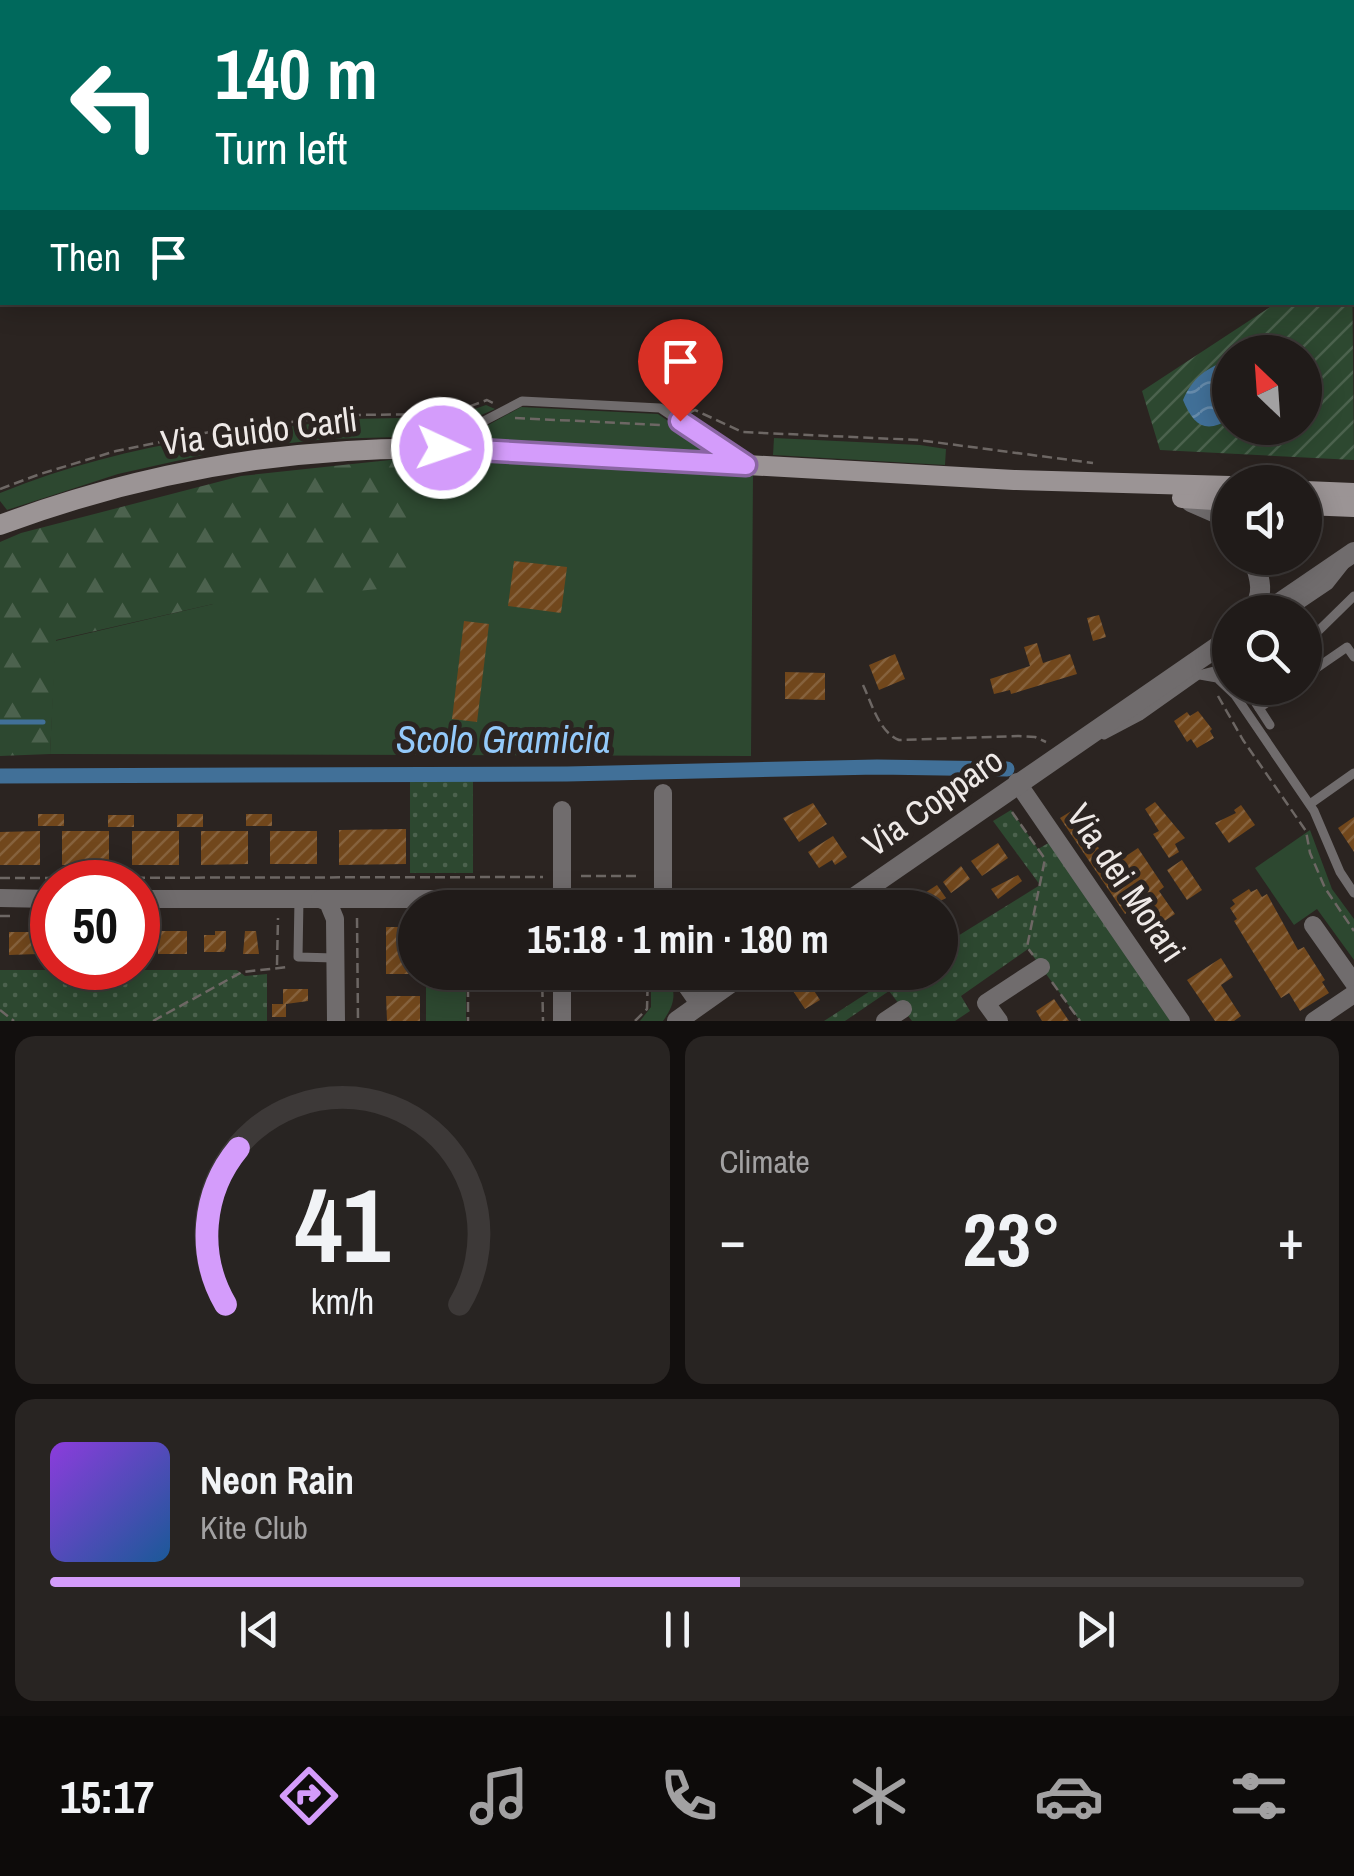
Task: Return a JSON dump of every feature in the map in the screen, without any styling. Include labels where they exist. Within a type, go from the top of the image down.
[{"type":"main road","name":"Via Guido Carli","points":[[0,526],[94,493],[208,466],[309,452],[430,448],[1014,480],[1212,500]]},
{"type":"main road","name":"Via Guido Carli","points":[[1014,480],[1212,481]]},
{"type":"main road","points":[[1322,488],[1354,493]]},
{"type":"main road","points":[[1322,506],[1354,506]]},
{"type":"street","points":[[1185,498],[1212,511]]},
{"type":"street","points":[[1291,595],[1351,554]]},
{"type":"street","name":"Via Copparo","points":[[1060,753],[1212,641]]},
{"type":"street","name":"Via Copparo","points":[[865,890],[1212,650]]},
{"type":"street","name":"Via dei Morari","points":[[1018,782],[1182,1021]]},
{"type":"street","points":[[662,793],[667,890]]},
{"type":"street","points":[[562,810],[562,890]]},
{"type":"street","points":[[0,898],[30,898]]},
{"type":"street","points":[[160,899],[398,900]]},
{"type":"street","points":[[320,899],[331,905],[335,913],[336,1021]]},
{"type":"street","points":[[1313,926],[1354,984]]},
{"type":"street","points":[[999,1021],[986,1004],[1041,967]]},
{"type":"street","points":[[562,990],[562,1021]]},
{"type":"street","points":[[690,990],[700,1005]]},
{"type":"street","points":[[677,1021],[721,990]]},
{"type":"street","points":[[1314,1021],[1354,994]]},
{"type":"street","points":[[886,1021],[903,1008]]},
{"type":"lane","points":[[430,448],[522,400],[660,408],[746,465]]},
{"type":"lane","points":[[1315,595],[1341,572],[1351,554]]},
{"type":"lane","points":[[1322,628],[1352,601]]},
{"type":"lane","points":[[1322,665],[1348,647],[1354,657]]},
{"type":"lane","points":[[1060,753],[1140,716],[1212,672]]},
{"type":"lane","points":[[1205,675],[1225,683],[1235,694],[1310,804],[1340,872],[1354,893]]},
{"type":"lane","points":[[1257,705],[1270,725]]},
{"type":"lane","points":[[1259,708],[1263,705]]},
{"type":"lane","points":[[1310,804],[1354,773]]},
{"type":"lane","points":[[299,899],[298,957],[336,958]]},
{"type":"path","points":[[0,489],[116,451],[227,430],[349,415],[449,414],[487,400],[508,418],[677,426],[695,410],[742,432],[918,440],[1096,464]]},
{"type":"path","points":[[1205,675],[1243,740],[1306,830],[1310,853],[1325,888],[1354,931]]},
{"type":"path","points":[[863,685],[882,727],[899,740],[1035,737],[1060,753]]},
{"type":"path","points":[[1008,807],[1045,859],[1027,947],[1080,1021]]},
{"type":"path","points":[[0,878],[640,876]]},
{"type":"path","points":[[357,911],[358,1021]]},
{"type":"path","points":[[266,915],[278,915],[278,966]]},
{"type":"path","points":[[153,1021],[242,972],[297,967]]},
{"type":"path","points":[[468,990],[468,1021]]},
{"type":"path","points":[[542,990],[542,1021]]},
{"type":"path","points":[[635,1021],[648,1008],[648,990]]},
{"type":"path","points":[[0,1010],[14,1021]]},
{"type":"green space","points":[[1273,305],[1352,305],[1354,460],[1160,450],[1142,391],[1212,345],[1212,445],[1322,445],[1322,335],[1227,335]]},
{"type":"green space","points":[[486,405],[495,409],[434,436],[327,439],[236,449],[230,434],[349,419],[451,417]]},
{"type":"green space","points":[[521,407],[658,414],[716,454],[461,440]]},
{"type":"green space","points":[[201,438],[203,455],[118,474],[7,510],[0,501],[0,493],[74,467]]},
{"type":"green space","points":[[774,438],[946,449],[945,465],[773,455]]},
{"type":"green space","points":[[418,457],[753,476],[751,756],[50,754],[55,641],[213,604]]},
{"type":"green space","points":[[418,457],[412,586],[213,604],[56,640],[50,754],[0,756],[0,542],[21,533],[241,476]]},
{"type":"green space","points":[[410,780],[473,780],[473,873],[410,873]]},
{"type":"green space","points":[[1011,810],[1038,849],[1052,841],[1176,1021],[1080,1021],[1028,949],[961,996],[970,1011],[955,1021],[912,1021],[889,991],[845,1021],[824,1021],[872,990],[958,990],[958,936],[1040,885],[993,821]]},
{"type":"green space","points":[[1310,830],[1332,889],[1354,919],[1354,960],[1317,909],[1294,925],[1255,868]]},
{"type":"green space","points":[[0,970],[30,970],[30,990],[160,990],[160,970],[267,974],[267,1021],[0,1021]]},
{"type":"green space","points":[[426,990],[466,990],[466,1021],[426,1021]]},
{"type":"green space","points":[[651,990],[672,990],[672,1003],[663,1021],[640,1021],[651,1007]]},
{"type":"water","points":[[1212,367],[1212,426],[1196,421],[1183,400],[1201,374]]},
{"type":"building","points":[[514,561],[567,567],[561,613],[508,606]]},
{"type":"building","points":[[1099,615],[1106,637],[1093,641],[1087,618]]},
{"type":"building","points":[[464,621],[489,624],[477,722],[452,719]]},
{"type":"building","points":[[1037,643],[1043,663],[1070,654],[1077,674],[1011,694],[1010,690],[994,694],[990,679],[1030,666],[1024,647]]},
{"type":"building","points":[[895,654],[905,679],[879,690],[869,665]]},
{"type":"building","points":[[785,672],[825,673],[825,700],[785,699]]},
{"type":"building","points":[[1198,711],[1214,738],[1197,748],[1191,739],[1187,742],[1174,721],[1187,712],[1190,716]]},
{"type":"building","points":[[1155,802],[1185,838],[1175,844],[1179,852],[1169,858],[1153,834],[1159,831],[1145,809]]},
{"type":"building","points":[[813,803],[827,824],[799,842],[783,818]]},
{"type":"building","points":[[1241,805],[1255,825],[1229,843],[1215,823],[1236,813],[1234,810]]},
{"type":"building","points":[[1073,810],[1086,830],[1092,826],[1098,835],[1092,838],[1111,866],[1138,848],[1164,887],[1159,891],[1175,914],[1151,930],[1135,906],[1125,914],[1060,818]]},
{"type":"building","points":[[38,814],[64,814],[64,826],[38,826]]},
{"type":"building","points":[[177,814],[203,814],[203,827],[177,827]]},
{"type":"building","points":[[246,814],[272,814],[272,826],[246,826]]},
{"type":"building","points":[[108,815],[134,815],[134,827],[108,827]]},
{"type":"building","points":[[1354,817],[1354,852],[1338,828]]},
{"type":"building","points":[[406,829],[406,864],[339,865],[339,830]]},
{"type":"building","points":[[40,831],[40,860],[30,860],[30,865],[0,865],[0,832]]},
{"type":"building","points":[[62,831],[109,831],[109,860],[62,860]]},
{"type":"building","points":[[132,831],[179,831],[179,865],[132,860]]},
{"type":"building","points":[[201,831],[248,831],[248,864],[201,865]]},
{"type":"building","points":[[270,831],[317,831],[317,864],[270,864]]},
{"type":"building","points":[[833,836],[847,857],[835,865],[832,860],[819,868],[808,852]]},
{"type":"building","points":[[998,843],[1008,858],[982,876],[971,861]]},
{"type":"building","points":[[1182,860],[1202,890],[1187,900],[1167,870]]},
{"type":"building","points":[[961,866],[970,879],[955,890],[949,890],[943,882]]},
{"type":"building","points":[[1018,875],[1022,881],[998,899],[991,889]]},
{"type":"building","points":[[1249,889],[1257,889],[1262,897],[1267,894],[1298,950],[1304,947],[1325,980],[1322,982],[1329,993],[1300,1011],[1289,993],[1281,998],[1234,921],[1237,919],[1230,908],[1235,904],[1232,900]]},
{"type":"building","points":[[386,927],[398,927],[398,974],[386,974]]},
{"type":"building","points":[[160,931],[187,931],[187,954],[160,954]]},
{"type":"building","points":[[215,931],[226,931],[224,952],[204,952],[204,935],[215,935]]},
{"type":"building","points":[[245,931],[256,931],[259,954],[243,954]]},
{"type":"building","points":[[9,932],[30,932],[30,954],[9,955]]},
{"type":"building","points":[[1221,958],[1233,977],[1221,985],[1241,1016],[1234,1021],[1215,1021],[1187,980]]},
{"type":"building","points":[[283,989],[308,989],[308,1001],[286,1004],[286,1017],[272,1017],[272,1004],[283,1004]]},
{"type":"building","points":[[792,990],[814,990],[820,1000],[805,1009]]},
{"type":"building","points":[[386,996],[420,996],[420,1021],[387,1021]]},
{"type":"building","points":[[1054,999],[1069,1021],[1042,1021],[1036,1011]]},
{"type":"waterway","points":[[0,722],[43,722]]},
{"type":"waterway","name":"Scolo Gramicia","points":[[0,776],[1007,769]]},
{"type":"route","points":[[442,448],[746,465],[680,421]]}]
